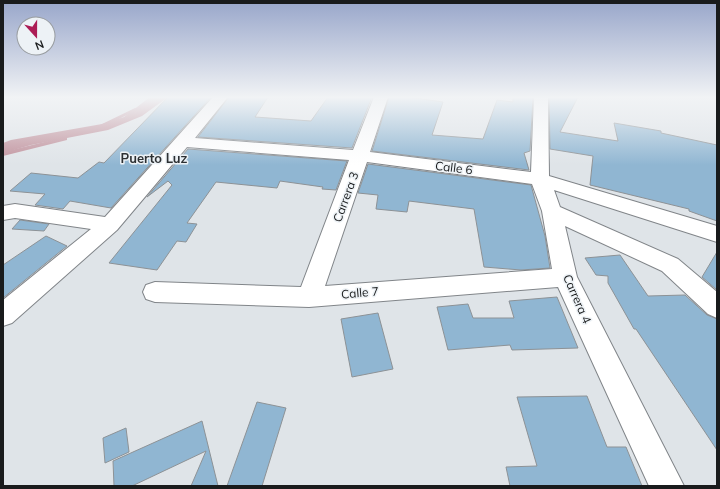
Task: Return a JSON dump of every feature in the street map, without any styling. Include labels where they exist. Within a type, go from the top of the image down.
[{"type":"street","points":[[3,315],[110,225],[202,120]]},
{"type":"street","name":"Carrera 3","points":[[309,297],[373,120]]},
{"type":"street","name":"Carrera 4","points":[[541,120],[540,179],[552,210],[565,277],[667,486]]},
{"type":"street","name":"Calle 6","points":[[183,142],[361,156],[540,179],[717,234]]},
{"type":"street","points":[[552,210],[670,265],[717,308]]},
{"type":"street","points":[[3,213],[15,211],[110,225]]},
{"type":"street","name":"Calle 7","points":[[155,292],[309,297],[565,277]]},
{"type":"shaded area","points":[[115,120],[133,120],[108,130],[31,145],[3,153],[3,143],[11,140],[102,124]]},
{"type":"building","points":[[146,120],[190,120],[111,208],[70,201],[63,209],[35,205],[45,194],[10,191],[31,173],[78,178],[99,162],[104,163]]},
{"type":"building","points":[[211,120],[363,120],[352,148],[198,137]]},
{"type":"building","points":[[382,120],[437,120],[432,135],[483,139],[490,120],[532,120],[530,151],[524,153],[529,170],[372,151]]},
{"type":"building","points":[[549,120],[566,120],[560,132],[618,141],[614,123],[661,131],[661,133],[717,145],[717,221],[689,211],[689,209],[590,185],[593,156],[550,149]]},
{"type":"building","points":[[188,149],[347,161],[336,190],[322,189],[323,187],[280,181],[277,188],[216,182],[187,223],[197,224],[186,242],[177,241],[157,270],[109,263],[172,185],[168,181],[147,197]]},
{"type":"building","points":[[368,164],[531,185],[545,236],[550,268],[521,270],[484,267],[474,209],[409,201],[407,212],[376,209],[378,195],[358,193]]},
{"type":"building","points":[[20,220],[49,224],[44,231],[12,229]]},
{"type":"building","points":[[46,236],[67,246],[3,298],[3,265]]},
{"type":"building","points":[[717,252],[717,290],[702,277]]},
{"type":"building","points":[[620,255],[648,296],[685,295],[707,315],[717,319],[717,450],[636,329],[634,329],[608,283],[608,276],[596,275],[585,258]]},
{"type":"building","points":[[557,297],[578,348],[512,350],[510,345],[448,350],[437,307],[468,304],[473,318],[514,318],[509,301]]},
{"type":"building","points":[[378,313],[393,369],[352,377],[341,319]]},
{"type":"building","points":[[587,396],[607,447],[626,447],[642,486],[510,486],[506,467],[537,466],[517,397]]},
{"type":"building","points":[[257,402],[286,408],[262,486],[227,486]]},
{"type":"building","points":[[202,421],[218,486],[191,486],[206,451],[132,486],[114,486],[113,461]]},
{"type":"building","points":[[126,428],[129,452],[105,463],[103,438]]},
{"type":"waterway","points":[[103,125],[114,120]]},
{"type":"waterway","points":[[3,154],[65,139]]},
{"type":"district","name":"Puerto Luz","points":[[154,158]]}]
